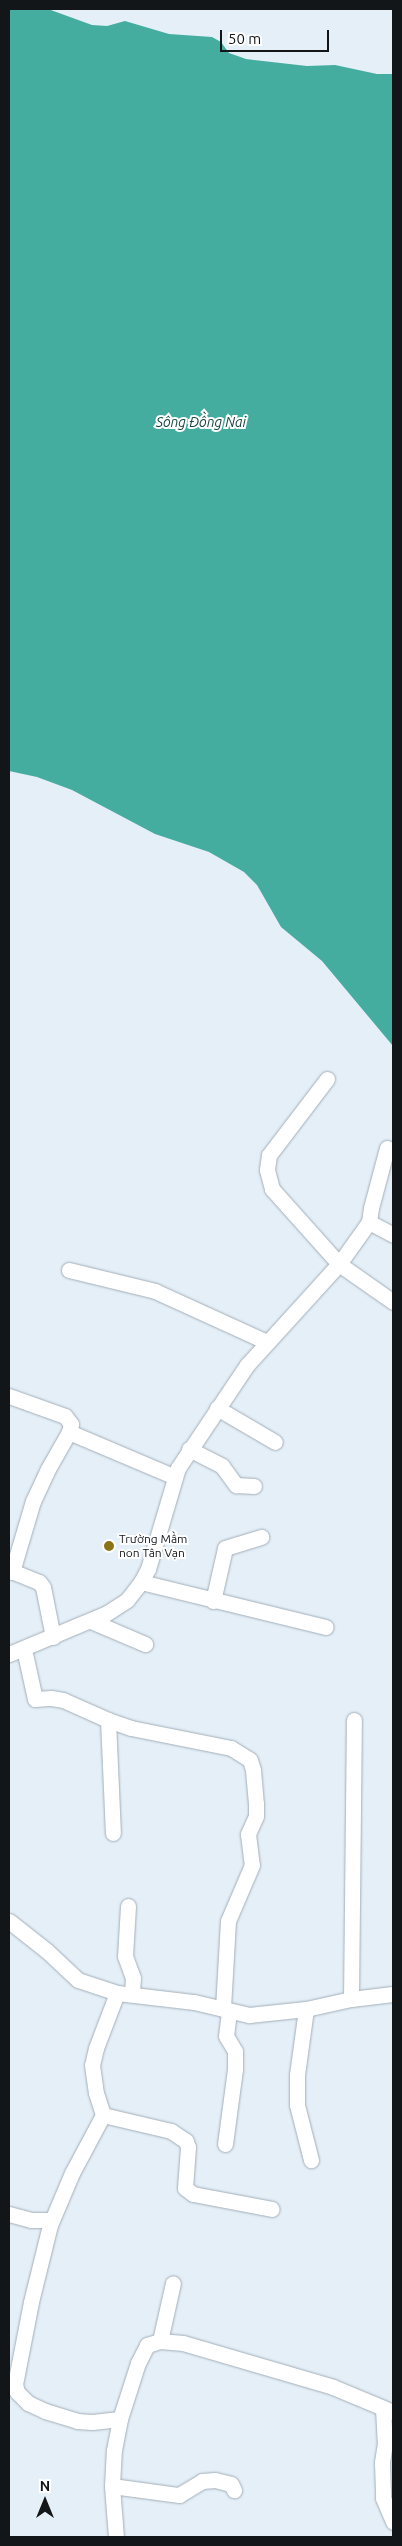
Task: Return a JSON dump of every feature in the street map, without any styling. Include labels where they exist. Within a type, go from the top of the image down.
[{"type":"street","points":[[327,1078],[269,1154],[267,1170],[272,1188],[338,1264],[393,1302]]},
{"type":"street","points":[[9,1654],[91,1621],[127,1600],[141,1582],[148,1569],[175,1477],[189,1449],[247,1365],[338,1264],[369,1222],[387,1148]]},
{"type":"street","points":[[369,1222],[393,1235]]},
{"type":"street","points":[[69,1270],[155,1291],[268,1342]]},
{"type":"street","points":[[9,1396],[65,1416],[71,1424],[69,1432],[48,1469],[33,1501],[10,1571],[39,1582],[43,1587],[53,1636]]},
{"type":"street","points":[[217,1408],[275,1442]]},
{"type":"street","points":[[69,1432],[175,1477]]},
{"type":"street","points":[[189,1449],[222,1466],[236,1485],[254,1486]]},
{"type":"street","points":[[213,1601],[225,1548],[261,1537]]},
{"type":"street","points":[[141,1582],[326,1627]]},
{"type":"street","points":[[91,1621],[145,1644]]},
{"type":"street","points":[[24,1649],[35,1698],[63,1700],[131,1728],[231,1748],[250,1760],[253,1770],[256,1804],[256,1816],[248,1834],[252,1865],[228,1921],[226,2036],[235,2052],[235,2069],[225,2144]]},
{"type":"street","points":[[108,1720],[113,1833]]},
{"type":"street","points":[[351,1999],[354,1720]]},
{"type":"street","points":[[120,2419],[92,2422],[78,2421],[45,2411],[28,2403],[17,2392],[16,2384],[31,2302],[52,2220],[72,2173],[102,2115],[94,2085],[92,2065],[133,1978],[125,1956],[128,1906]]},
{"type":"street","points":[[9,1921],[47,1951],[78,1980],[124,1994],[194,2002],[249,2015],[393,1994]]},
{"type":"street","points":[[306,2008],[297,2075],[297,2105],[311,2160]]},
{"type":"street","points":[[102,2115],[171,2131],[186,2141],[188,2147],[186,2188],[193,2194],[272,2209]]},
{"type":"street","points":[[9,2214],[31,2220],[52,2220]]},
{"type":"street","points":[[160,2341],[173,2283]]},
{"type":"street","points":[[116,2537],[112,2486],[114,2450],[120,2419],[141,2354],[147,2345],[160,2341],[183,2343],[292,2374],[333,2387],[388,2410],[382,2462],[383,2498],[393,2522]]},
{"type":"street","points":[[112,2486],[179,2495],[202,2481],[215,2480],[232,2484],[234,2490]]},
{"type":"water","name":"Sông Đồng Nai","points":[[9,9],[48,9],[92,25],[107,26],[125,21],[169,34],[212,37],[221,42],[229,53],[246,59],[307,66],[335,65],[377,74],[393,74],[393,1046],[322,961],[281,927],[257,885],[244,872],[209,852],[155,834],[72,790],[37,777],[9,771]]},
{"type":"place","name":"Trường Mầm non Tân Vạn","points":[[109,1546]]}]
